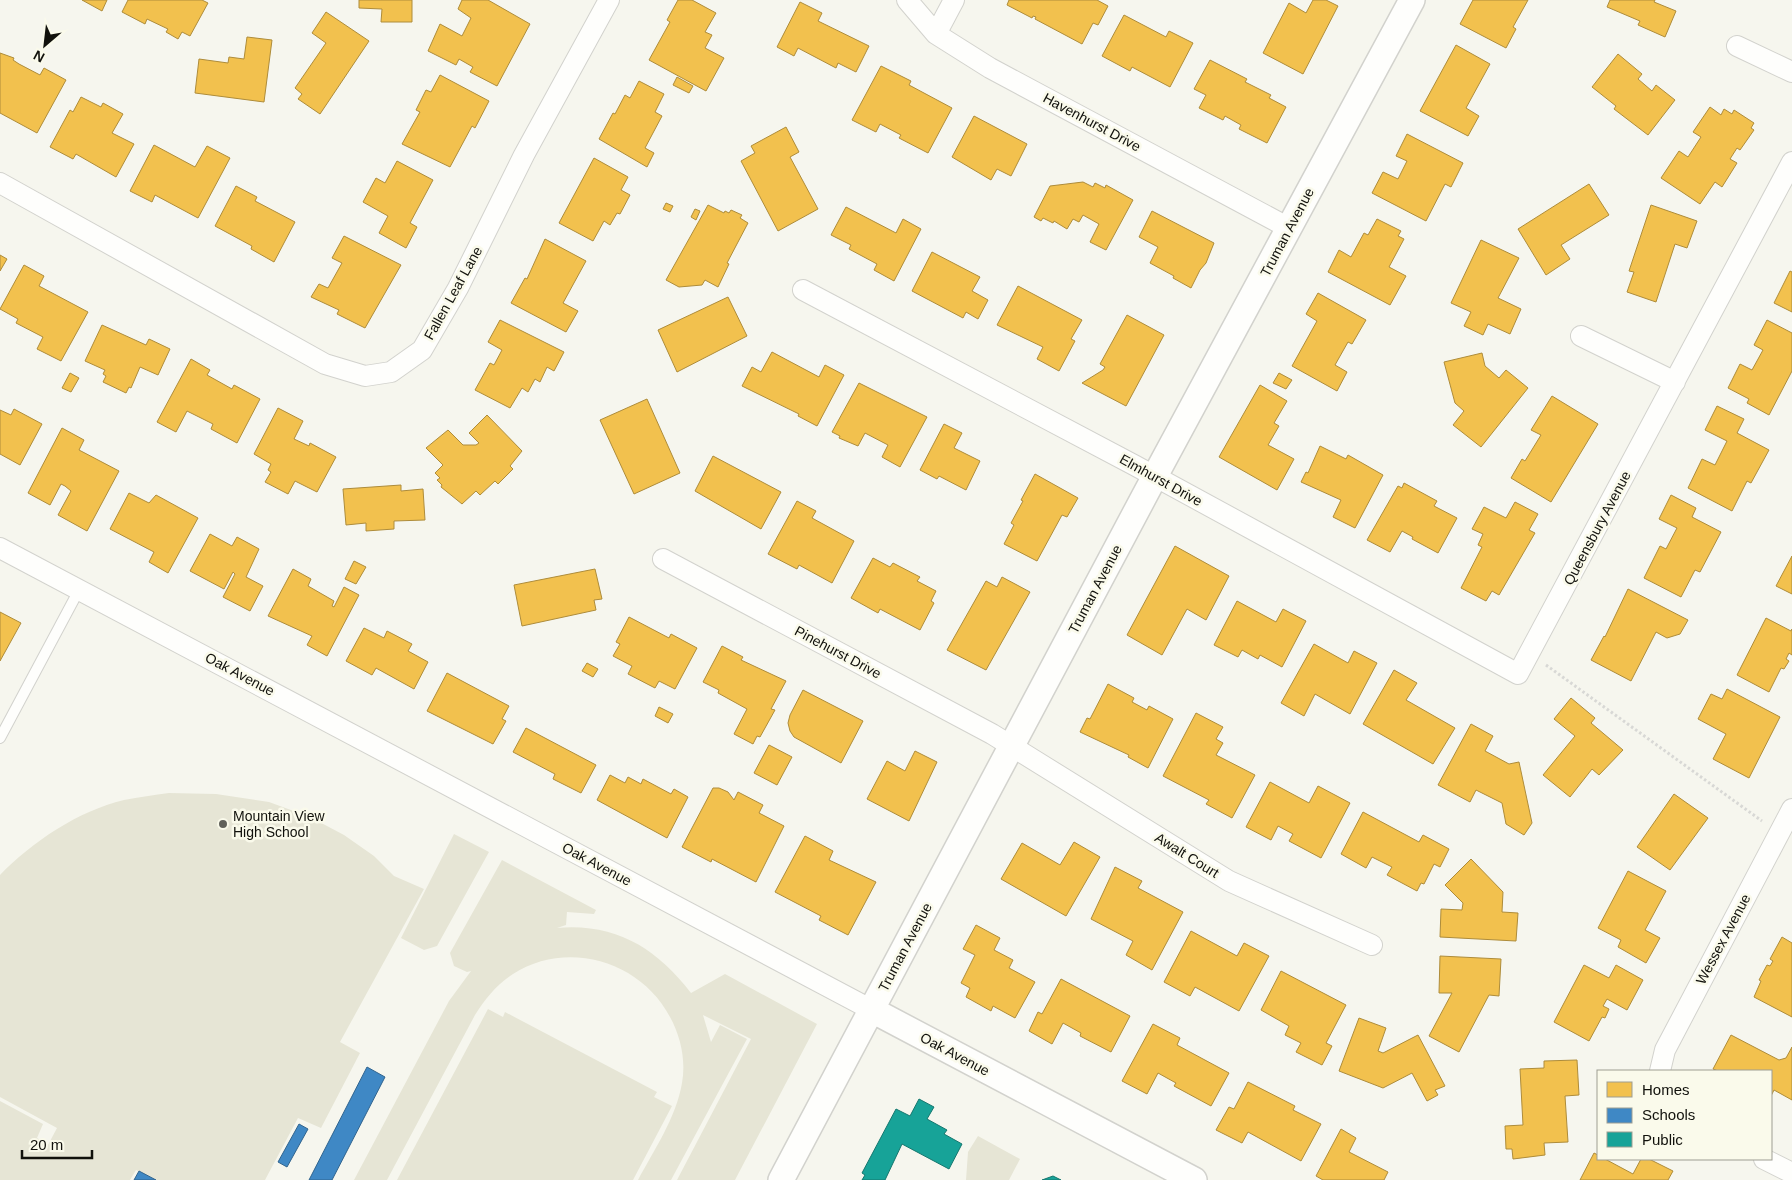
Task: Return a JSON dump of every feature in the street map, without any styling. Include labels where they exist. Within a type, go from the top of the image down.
[{"type":"street","name":"Fallen Leaf Lane","points":[[0,183],[325,364],[365,376],[390,372],[422,350],[458,288],[524,155],[609,0]]},
{"type":"street","name":"Havenhurst Drive","points":[[907,0],[936,34],[990,68],[1289,228]]},
{"type":"street","points":[[936,34],[954,0]]},
{"type":"street","name":"Truman Avenue","points":[[781,1180],[1155,476],[1412,0]]},
{"type":"street","points":[[1737,46],[1792,72]]},
{"type":"street","name":"Queensbury Avenue","points":[[1518,674],[1792,162]]},
{"type":"street","name":"Elmhurst Drive","points":[[803,290],[1155,476],[1518,674]]},
{"type":"street","points":[[1581,336],[1675,382]]},
{"type":"street","name":"Oak Avenue","points":[[0,548],[1194,1180]]},
{"type":"street","name":"Pinehurst Drive","points":[[663,559],[1012,746]]},
{"type":"street","name":"Awalt Court","points":[[1012,746],[1229,881],[1372,945]]},
{"type":"street","name":"Wessex Avenue","points":[[1660,1070],[1664,1050],[1792,809]]},
{"type":"street","points":[[1766,1160],[1792,1174]]},
{"type":"lane","points":[[0,738],[79,590]]},
{"type":"path","points":[[1529,653],[1779,834]]},
{"type":"shaded area","points":[[169,793],[216,794],[269,802],[310,817],[344,835],[374,856],[394,876],[424,889],[340,1042],[360,1053],[321,1128],[298,1118],[265,1180],[155,1180],[136,1170],[130,1180],[0,1180],[0,1101],[43,1124],[37,1138],[48,1145],[57,1128],[0,1097],[0,875],[26,851],[73,820],[107,805],[124,800]]},
{"type":"shaded area","points":[[454,834],[489,852],[437,946],[424,950],[401,938]]},
{"type":"shaded area","points":[[502,860],[596,910],[594,914],[567,912],[566,925],[557,928],[598,930],[633,942],[649,951],[664,963],[691,993],[725,974],[817,1024],[735,1180],[677,1180],[751,1039],[703,1015],[711,1042],[720,1025],[747,1039],[671,1180],[638,1180],[670,1121],[679,1096],[683,1075],[680,1041],[670,1017],[657,998],[641,982],[622,970],[601,961],[579,957],[556,958],[534,964],[513,974],[497,987],[475,1015],[387,1180],[354,1180],[449,1001],[471,971],[467,972],[454,966],[450,953]]},
{"type":"shaded area","points":[[488,1009],[503,1017],[505,1012],[657,1092],[654,1097],[672,1106],[633,1180],[397,1180]]},
{"type":"shaded area","points":[[978,1136],[1020,1159],[1009,1180],[966,1180],[968,1152]]},
{"type":"building: Homes","points":[[82,0],[107,0],[102,11]]},
{"type":"building: Homes","points":[[128,0],[202,0],[208,3],[190,36],[182,32],[178,39],[166,32],[168,29],[147,19],[145,24],[122,12]]},
{"type":"building: Homes","points":[[359,0],[412,0],[412,22],[381,22],[382,9],[359,8]]},
{"type":"building: Homes","points":[[462,0],[488,0],[530,24],[497,86],[470,72],[473,67],[459,59],[456,65],[428,51],[440,24],[462,36],[471,18],[458,9]]},
{"type":"building: Homes","points":[[678,0],[692,0],[716,13],[705,32],[712,35],[705,48],[724,58],[706,91],[649,60],[670,22],[667,20]]},
{"type":"building: Homes","points":[[1009,0],[1097,0],[1108,6],[1098,25],[1093,23],[1082,44],[1035,19],[1036,17],[1033,16],[1032,18],[1007,5]]},
{"type":"building: Homes","points":[[1313,0],[1326,0],[1338,6],[1303,74],[1263,53],[1289,3],[1306,13]]},
{"type":"building: Homes","points":[[1473,0],[1528,0],[1513,27],[1516,29],[1506,48],[1460,24]]},
{"type":"building: Homes","points":[[1610,0],[1655,0],[1654,2],[1676,11],[1665,37],[1638,25],[1640,21],[1607,7]]},
{"type":"building: Homes","points":[[800,2],[822,13],[818,21],[869,46],[856,72],[838,63],[836,68],[798,48],[794,56],[777,47]]},
{"type":"building: Homes","points":[[326,12],[369,41],[320,114],[298,99],[302,94],[295,88],[326,43],[312,33]]},
{"type":"building: Homes","points":[[1124,15],[1166,37],[1169,31],[1193,43],[1170,87],[1132,67],[1130,71],[1102,56]]},
{"type":"building: Homes","points":[[247,37],[272,40],[264,102],[195,93],[199,59],[228,63],[229,57],[244,59]]},
{"type":"building: Homes","points":[[1456,45],[1490,64],[1466,108],[1479,116],[1468,136],[1420,111]]},
{"type":"building: Homes","points":[[0,53],[14,58],[13,60],[19,64],[40,75],[44,68],[66,80],[37,133],[0,113]]},
{"type":"building: Homes","points":[[1618,54],[1642,74],[1638,79],[1652,91],[1656,85],[1675,100],[1648,135],[1614,109],[1616,106],[1592,87]]},
{"type":"building: Homes","points":[[1210,60],[1247,79],[1245,82],[1271,95],[1269,98],[1286,107],[1267,143],[1239,129],[1241,125],[1225,116],[1223,120],[1199,108],[1206,95],[1194,89]]},
{"type":"building: Homes","points":[[881,66],[911,81],[909,85],[952,108],[928,153],[899,138],[901,135],[880,124],[876,132],[852,120]]},
{"type":"building: Homes","points":[[440,75],[489,101],[475,128],[472,126],[450,167],[402,144],[420,112],[416,110],[426,90],[431,92]]},
{"type":"building: Homes","points":[[677,77],[693,86],[689,93],[673,85]]},
{"type":"building: Homes","points":[[639,81],[664,94],[655,112],[662,116],[645,148],[654,153],[647,167],[599,139],[625,95],[630,98]]},
{"type":"building: Homes","points":[[81,97],[101,107],[103,103],[123,114],[112,133],[134,144],[116,177],[76,154],[73,159],[50,147],[70,110],[73,112]]},
{"type":"building: Homes","points":[[1710,107],[1721,115],[1724,109],[1732,114],[1734,110],[1754,123],[1751,128],[1754,130],[1740,150],[1737,148],[1730,159],[1737,163],[1722,187],[1715,182],[1700,204],[1661,178],[1679,151],[1688,157],[1701,137],[1693,132]]},
{"type":"building: Homes","points":[[974,116],[1027,144],[1011,176],[997,169],[991,180],[952,157]]},
{"type":"building: Homes","points":[[786,127],[799,152],[790,157],[818,209],[778,231],[741,161],[755,153],[751,146]]},
{"type":"building: Homes","points":[[1407,134],[1463,163],[1451,187],[1445,184],[1426,221],[1372,193],[1383,172],[1398,179],[1407,161],[1396,156]]},
{"type":"building: Homes","points":[[154,145],[195,167],[207,146],[230,158],[198,218],[155,195],[152,202],[130,191]]},
{"type":"building: Homes","points":[[594,158],[628,177],[621,190],[630,195],[620,214],[617,213],[610,225],[604,221],[593,241],[559,223]]},
{"type":"building: Homes","points":[[397,161],[433,180],[410,223],[417,227],[406,248],[379,233],[388,216],[363,202],[376,178],[385,183]]},
{"type":"building: Homes","points":[[1083,182],[1093,187],[1095,183],[1105,188],[1106,185],[1133,200],[1106,250],[1090,242],[1099,224],[1083,215],[1079,222],[1073,219],[1067,229],[1054,221],[1053,223],[1043,218],[1041,221],[1034,217],[1050,186]]},
{"type":"building: Homes","points":[[1589,184],[1609,215],[1561,245],[1570,259],[1546,275],[1518,229]]},
{"type":"building: Homes","points":[[236,186],[257,197],[255,201],[295,222],[274,262],[251,249],[252,246],[215,226]]},
{"type":"building: Homes","points":[[666,203],[673,206],[670,212],[663,209]]},
{"type":"building: Homes","points":[[708,205],[724,213],[725,211],[729,213],[731,210],[742,215],[740,218],[748,223],[727,263],[729,264],[718,287],[705,280],[702,285],[679,287],[666,280]]},
{"type":"building: Homes","points":[[1651,205],[1697,221],[1687,248],[1675,244],[1656,302],[1627,292],[1634,272],[1629,271]]},
{"type":"building: Homes","points":[[846,207],[896,233],[903,219],[921,229],[894,281],[874,270],[877,264],[849,249],[851,245],[831,235]]},
{"type":"building: Homes","points":[[695,209],[700,211],[696,220],[691,217]]},
{"type":"building: Homes","points":[[1152,211],[1214,243],[1206,263],[1200,270],[1191,288],[1150,263],[1158,247],[1139,237]]},
{"type":"building: Homes","points":[[1377,219],[1401,231],[1398,236],[1404,239],[1389,267],[1406,276],[1390,305],[1328,272],[1339,250],[1351,257],[1364,233],[1368,235]]},
{"type":"building: Homes","points":[[344,236],[401,265],[365,328],[337,314],[339,310],[311,297],[319,284],[328,288],[342,263],[332,258]]},
{"type":"building: Homes","points":[[545,239],[586,261],[563,303],[578,311],[566,332],[511,303],[525,278],[527,279]]},
{"type":"building: Homes","points":[[1481,240],[1519,258],[1498,298],[1521,309],[1510,334],[1488,324],[1483,335],[1464,326],[1471,312],[1451,303]]},
{"type":"building: Homes","points":[[932,252],[980,277],[972,291],[988,300],[978,319],[966,312],[963,318],[912,291]]},
{"type":"building: Homes","points":[[0,255],[7,259],[0,271]]},
{"type":"building: Homes","points":[[24,265],[44,276],[39,286],[88,312],[61,361],[37,349],[43,337],[16,323],[18,319],[0,309]]},
{"type":"building: Homes","points":[[1790,271],[1792,272],[1792,312],[1774,303]]},
{"type":"building: Homes","points":[[1018,286],[1082,320],[1071,339],[1075,341],[1059,371],[1037,359],[1043,347],[997,325]]},
{"type":"building: Homes","points":[[1318,293],[1366,320],[1352,344],[1348,342],[1335,365],[1347,372],[1337,391],[1292,366],[1317,321],[1306,314]]},
{"type":"building: Homes","points":[[728,297],[747,336],[677,372],[658,330]]},
{"type":"building: Homes","points":[[1127,315],[1164,335],[1126,406],[1082,383],[1105,367],[1100,364]]},
{"type":"building: Homes","points":[[500,320],[564,352],[554,371],[547,367],[540,382],[535,379],[528,392],[522,388],[510,408],[475,390],[490,363],[494,365],[502,350],[488,342]]},
{"type":"building: Homes","points":[[1767,320],[1792,333],[1792,371],[1769,415],[1747,403],[1749,399],[1728,388],[1740,364],[1752,370],[1763,350],[1754,345]]},
{"type":"building: Homes","points":[[102,325],[146,345],[149,339],[170,349],[158,375],[140,367],[131,388],[129,387],[126,393],[103,382],[106,376],[103,374],[105,370],[85,361]]},
{"type":"building: Homes","points":[[772,352],[819,377],[825,365],[844,375],[817,426],[798,416],[799,414],[742,386],[752,367],[761,372]]},
{"type":"building: Homes","points":[[1482,353],[1485,366],[1499,378],[1506,370],[1528,388],[1481,447],[1453,425],[1464,411],[1455,403],[1444,362]]},
{"type":"building: Homes","points":[[191,359],[210,370],[207,375],[232,389],[234,385],[260,399],[237,443],[211,429],[213,424],[187,411],[176,432],[157,422]]},
{"type":"building: Homes","points":[[70,373],[79,378],[71,392],[62,388]]},
{"type":"building: Homes","points":[[1279,373],[1292,380],[1286,389],[1273,383]]},
{"type":"building: Homes","points":[[859,383],[927,417],[900,467],[882,457],[888,445],[865,433],[858,446],[839,438],[840,436],[832,432]]},
{"type":"building: Homes","points":[[1260,385],[1287,401],[1274,423],[1279,426],[1268,445],[1294,459],[1277,490],[1219,457]]},
{"type":"building: Homes","points":[[1552,396],[1598,424],[1551,502],[1511,478],[1522,459],[1525,461],[1541,435],[1531,430]]},
{"type":"building: Homes","points":[[647,399],[680,473],[634,494],[600,420]]},
{"type":"building: Homes","points":[[1717,406],[1744,419],[1737,433],[1769,450],[1751,483],[1747,481],[1732,511],[1688,488],[1702,459],[1715,465],[1727,441],[1705,430]]},
{"type":"building: Homes","points":[[278,408],[303,421],[294,439],[309,446],[310,443],[336,457],[317,492],[295,481],[288,494],[265,482],[271,472],[268,470],[271,464],[254,454]]},
{"type":"building: Homes","points":[[14,409],[42,424],[20,465],[0,454],[0,410],[11,415]]},
{"type":"building: Homes","points":[[487,415],[522,451],[510,466],[513,469],[498,484],[495,481],[480,495],[476,491],[462,504],[441,487],[442,485],[437,480],[440,478],[435,473],[443,465],[426,448],[448,430],[463,445],[476,445],[479,443],[469,433]]},
{"type":"building: Homes","points":[[944,424],[962,433],[954,448],[980,461],[966,490],[939,476],[937,479],[920,470]]},
{"type":"building: Homes","points":[[62,428],[84,440],[79,450],[119,471],[87,531],[58,515],[71,491],[65,486],[61,484],[50,505],[28,493]]},
{"type":"building: Homes","points":[[1320,446],[1346,459],[1348,455],[1383,475],[1355,528],[1333,517],[1341,500],[1301,482],[1306,472],[1308,473]]},
{"type":"building: Homes","points":[[713,456],[781,492],[761,529],[695,491]]},
{"type":"building: Homes","points":[[1035,474],[1078,498],[1067,517],[1062,515],[1037,561],[1004,544],[1014,525],[1011,523],[1023,501],[1021,500]]},
{"type":"building: Homes","points":[[1404,483],[1437,501],[1434,506],[1457,518],[1438,553],[1412,539],[1413,537],[1402,531],[1390,552],[1367,540],[1398,486],[1402,488]]},
{"type":"building: Homes","points":[[401,485],[401,491],[423,489],[425,520],[394,521],[394,529],[366,531],[366,523],[346,525],[343,489]]},
{"type":"building: Homes","points":[[129,493],[149,503],[156,495],[198,518],[168,573],[149,562],[154,552],[110,529]]},
{"type":"building: Homes","points":[[1671,495],[1696,508],[1692,517],[1721,532],[1700,572],[1695,570],[1681,597],[1644,578],[1660,546],[1666,549],[1677,528],[1659,519]]},
{"type":"building: Homes","points":[[797,501],[816,511],[812,518],[854,541],[832,583],[799,565],[797,569],[768,554]]},
{"type":"building: Homes","points":[[1515,502],[1538,514],[1529,530],[1535,533],[1499,595],[1492,591],[1486,601],[1461,588],[1482,547],[1478,545],[1483,534],[1472,529],[1484,507],[1506,518]]},
{"type":"building: Homes","points":[[210,534],[232,546],[237,537],[259,549],[246,577],[263,586],[250,611],[223,597],[235,574],[233,572],[224,589],[190,571]]},
{"type":"building: Homes","points":[[1175,546],[1229,576],[1206,620],[1187,609],[1162,655],[1127,635]]},
{"type":"building: Homes","points":[[1792,556],[1792,594],[1776,586]]},
{"type":"building: Homes","points":[[873,558],[890,567],[893,563],[920,577],[917,581],[936,591],[931,601],[934,603],[920,630],[880,609],[878,613],[851,598]]},
{"type":"building: Homes","points":[[354,561],[366,567],[356,584],[345,579]]},
{"type":"building: Homes","points":[[293,569],[311,579],[308,586],[334,601],[332,606],[334,607],[344,587],[359,595],[327,656],[307,645],[312,636],[268,616]]},
{"type":"building: Homes","points":[[595,569],[602,599],[594,600],[596,610],[522,626],[514,585]]},
{"type":"building: Homes","points":[[1002,577],[1030,592],[986,670],[947,650],[986,581],[997,587]]},
{"type":"building: Homes","points":[[1628,589],[1688,620],[1680,634],[1667,638],[1656,632],[1631,681],[1591,660],[1605,637]]},
{"type":"building: Homes","points":[[1237,601],[1276,622],[1283,609],[1306,621],[1282,667],[1260,655],[1258,659],[1242,650],[1238,657],[1214,645]]},
{"type":"building: Homes","points":[[0,612],[21,623],[0,661]]},
{"type":"building: Homes","points":[[629,617],[669,638],[671,634],[697,648],[675,689],[659,681],[655,688],[628,674],[632,666],[613,656],[620,644],[616,642]]},
{"type":"building: Homes","points":[[1766,618],[1791,631],[1792,629],[1792,655],[1789,653],[1786,659],[1789,661],[1784,669],[1781,668],[1769,692],[1737,675]]},
{"type":"building: Homes","points":[[364,628],[384,638],[387,631],[412,644],[408,651],[428,662],[414,689],[376,668],[372,675],[346,661]]},
{"type":"building: Homes","points":[[1314,644],[1348,663],[1354,651],[1377,663],[1350,714],[1315,694],[1304,716],[1281,703]]},
{"type":"building: Homes","points":[[722,646],[743,657],[741,660],[786,681],[771,709],[775,710],[760,737],[757,736],[753,744],[734,734],[747,709],[718,693],[719,690],[703,682]]},
{"type":"building: Homes","points":[[587,663],[598,669],[593,677],[582,671]]},
{"type":"building: Homes","points":[[1394,670],[1417,683],[1406,700],[1455,728],[1433,764],[1363,724]]},
{"type":"building: Homes","points":[[447,673],[509,706],[502,719],[506,721],[493,744],[427,711]]},
{"type":"building: Homes","points":[[1108,684],[1134,698],[1132,702],[1147,710],[1149,706],[1173,719],[1148,768],[1128,757],[1129,755],[1080,732],[1087,718],[1090,719]]},
{"type":"building: Homes","points":[[1727,689],[1780,717],[1749,778],[1713,759],[1726,734],[1698,719],[1711,694],[1722,699]]},
{"type":"building: Homes","points":[[803,690],[863,721],[841,763],[794,737],[790,731],[788,723],[790,715]]},
{"type":"building: Homes","points":[[1571,698],[1595,718],[1591,723],[1623,750],[1599,775],[1592,769],[1570,797],[1543,775],[1575,736],[1554,719]]},
{"type":"building: Homes","points":[[659,707],[673,714],[668,723],[655,716]]},
{"type":"building: Homes","points":[[1196,713],[1223,727],[1216,739],[1223,743],[1216,755],[1255,775],[1232,818],[1206,804],[1209,800],[1163,776]]},
{"type":"building: Homes","points":[[1471,724],[1493,736],[1485,751],[1509,764],[1519,762],[1532,823],[1524,835],[1506,824],[1502,803],[1476,790],[1470,802],[1438,785]]},
{"type":"building: Homes","points":[[526,728],[596,765],[581,793],[553,779],[555,774],[513,752]]},
{"type":"building: Homes","points":[[769,745],[792,757],[777,785],[754,773]]},
{"type":"building: Homes","points":[[915,751],[937,762],[909,821],[867,799],[887,761],[905,771]]},
{"type":"building: Homes","points":[[610,775],[625,783],[628,777],[641,784],[643,779],[671,794],[674,789],[688,797],[667,838],[597,800]]},
{"type":"building: Homes","points":[[1270,782],[1309,803],[1318,786],[1350,803],[1321,858],[1289,841],[1293,834],[1278,826],[1271,840],[1246,827]]},
{"type":"building: Homes","points":[[713,788],[719,788],[728,792],[734,800],[738,792],[763,805],[759,813],[784,826],[756,882],[712,859],[711,862],[682,847]]},
{"type":"building: Homes","points":[[1674,794],[1708,818],[1670,870],[1637,847]]},
{"type":"building: Homes","points":[[1363,812],[1419,842],[1423,835],[1449,849],[1440,867],[1434,864],[1424,884],[1421,883],[1417,891],[1387,875],[1392,867],[1372,857],[1366,868],[1341,854]]},
{"type":"building: Homes","points":[[805,836],[833,851],[829,860],[876,882],[848,935],[819,920],[821,916],[775,892]]},
{"type":"building: Homes","points":[[1074,842],[1100,857],[1066,916],[1001,879],[1022,843],[1060,865]]},
{"type":"building: Homes","points":[[1471,859],[1503,892],[1502,912],[1518,913],[1516,941],[1440,937],[1441,909],[1462,910],[1463,903],[1445,885]]},
{"type":"building: Homes","points":[[1115,867],[1142,881],[1138,888],[1183,912],[1152,970],[1126,955],[1133,941],[1091,919]]},
{"type":"building: Homes","points":[[1628,871],[1666,891],[1645,930],[1660,938],[1646,963],[1618,947],[1621,940],[1598,928]]},
{"type":"building: Homes","points":[[976,925],[1000,938],[994,950],[1013,960],[1009,968],[1035,982],[1015,1018],[993,1006],[991,1011],[966,997],[970,988],[961,983],[975,955],[963,949]]},
{"type":"building: Homes","points":[[1191,931],[1237,956],[1244,943],[1269,956],[1239,1011],[1195,987],[1190,996],[1164,982]]},
{"type":"building: Homes","points":[[1782,937],[1792,943],[1792,1017],[1754,997],[1761,981],[1759,980],[1767,965],[1770,966],[1773,961],[1770,959]]},
{"type":"building: Homes","points":[[1440,956],[1501,959],[1499,996],[1489,995],[1459,1052],[1429,1036],[1452,993],[1439,993]]},
{"type":"building: Homes","points":[[1584,965],[1609,978],[1616,965],[1643,980],[1627,1010],[1607,999],[1603,1006],[1609,1009],[1605,1018],[1602,1017],[1589,1041],[1554,1022]]},
{"type":"building: Homes","points":[[1281,971],[1346,1005],[1326,1043],[1332,1046],[1322,1065],[1296,1052],[1301,1043],[1285,1035],[1289,1026],[1261,1010]]},
{"type":"building: Homes","points":[[1061,979],[1130,1016],[1111,1052],[1080,1036],[1081,1033],[1063,1023],[1052,1044],[1029,1031],[1038,1012],[1042,1014]]},
{"type":"building: Homes","points":[[1359,1018],[1386,1028],[1378,1051],[1383,1053],[1418,1035],[1445,1086],[1435,1090],[1438,1095],[1427,1101],[1412,1073],[1383,1088],[1339,1071]]},
{"type":"building: Homes","points":[[1153,1024],[1180,1038],[1177,1045],[1229,1073],[1211,1106],[1174,1086],[1176,1083],[1158,1073],[1147,1094],[1122,1081]]},
{"type":"building: Homes","points":[[1731,1035],[1779,1060],[1786,1058],[1792,1047],[1792,1100],[1774,1090],[1772,1094],[1772,1070],[1713,1069]]},
{"type":"building: Homes","points":[[1577,1060],[1579,1095],[1565,1096],[1568,1142],[1544,1143],[1545,1155],[1513,1159],[1512,1149],[1506,1149],[1505,1126],[1523,1125],[1520,1069],[1544,1068],[1544,1061]]},
{"type":"building: Homes","points":[[1248,1082],[1295,1106],[1293,1110],[1321,1124],[1301,1161],[1248,1132],[1242,1143],[1216,1130],[1229,1107],[1234,1109]]},
{"type":"building: Homes","points":[[1341,1129],[1356,1138],[1349,1152],[1388,1172],[1384,1180],[1323,1180],[1316,1176]]},
{"type":"building: Homes","points":[[1594,1153],[1597,1154],[1597,1160],[1607,1160],[1633,1174],[1640,1160],[1651,1160],[1673,1171],[1668,1180],[1580,1180]]},
{"type":"building: Schools","points":[[367,1067],[385,1077],[332,1180],[309,1180]]},
{"type":"building: Schools","points":[[299,1124],[308,1129],[287,1167],[278,1162]]},
{"type":"building: Schools","points":[[139,1171],[156,1180],[134,1180]]},
{"type":"building: Public","points":[[919,1099],[934,1107],[927,1119],[947,1130],[944,1134],[962,1144],[949,1169],[902,1144],[885,1180],[862,1180],[865,1175],[862,1173],[896,1109],[910,1116]]},
{"type":"building: Public","points":[[1053,1176],[1061,1180],[1042,1180]]},
{"type":"place","name":"Mountain View High School","points":[[223,824]]}]
